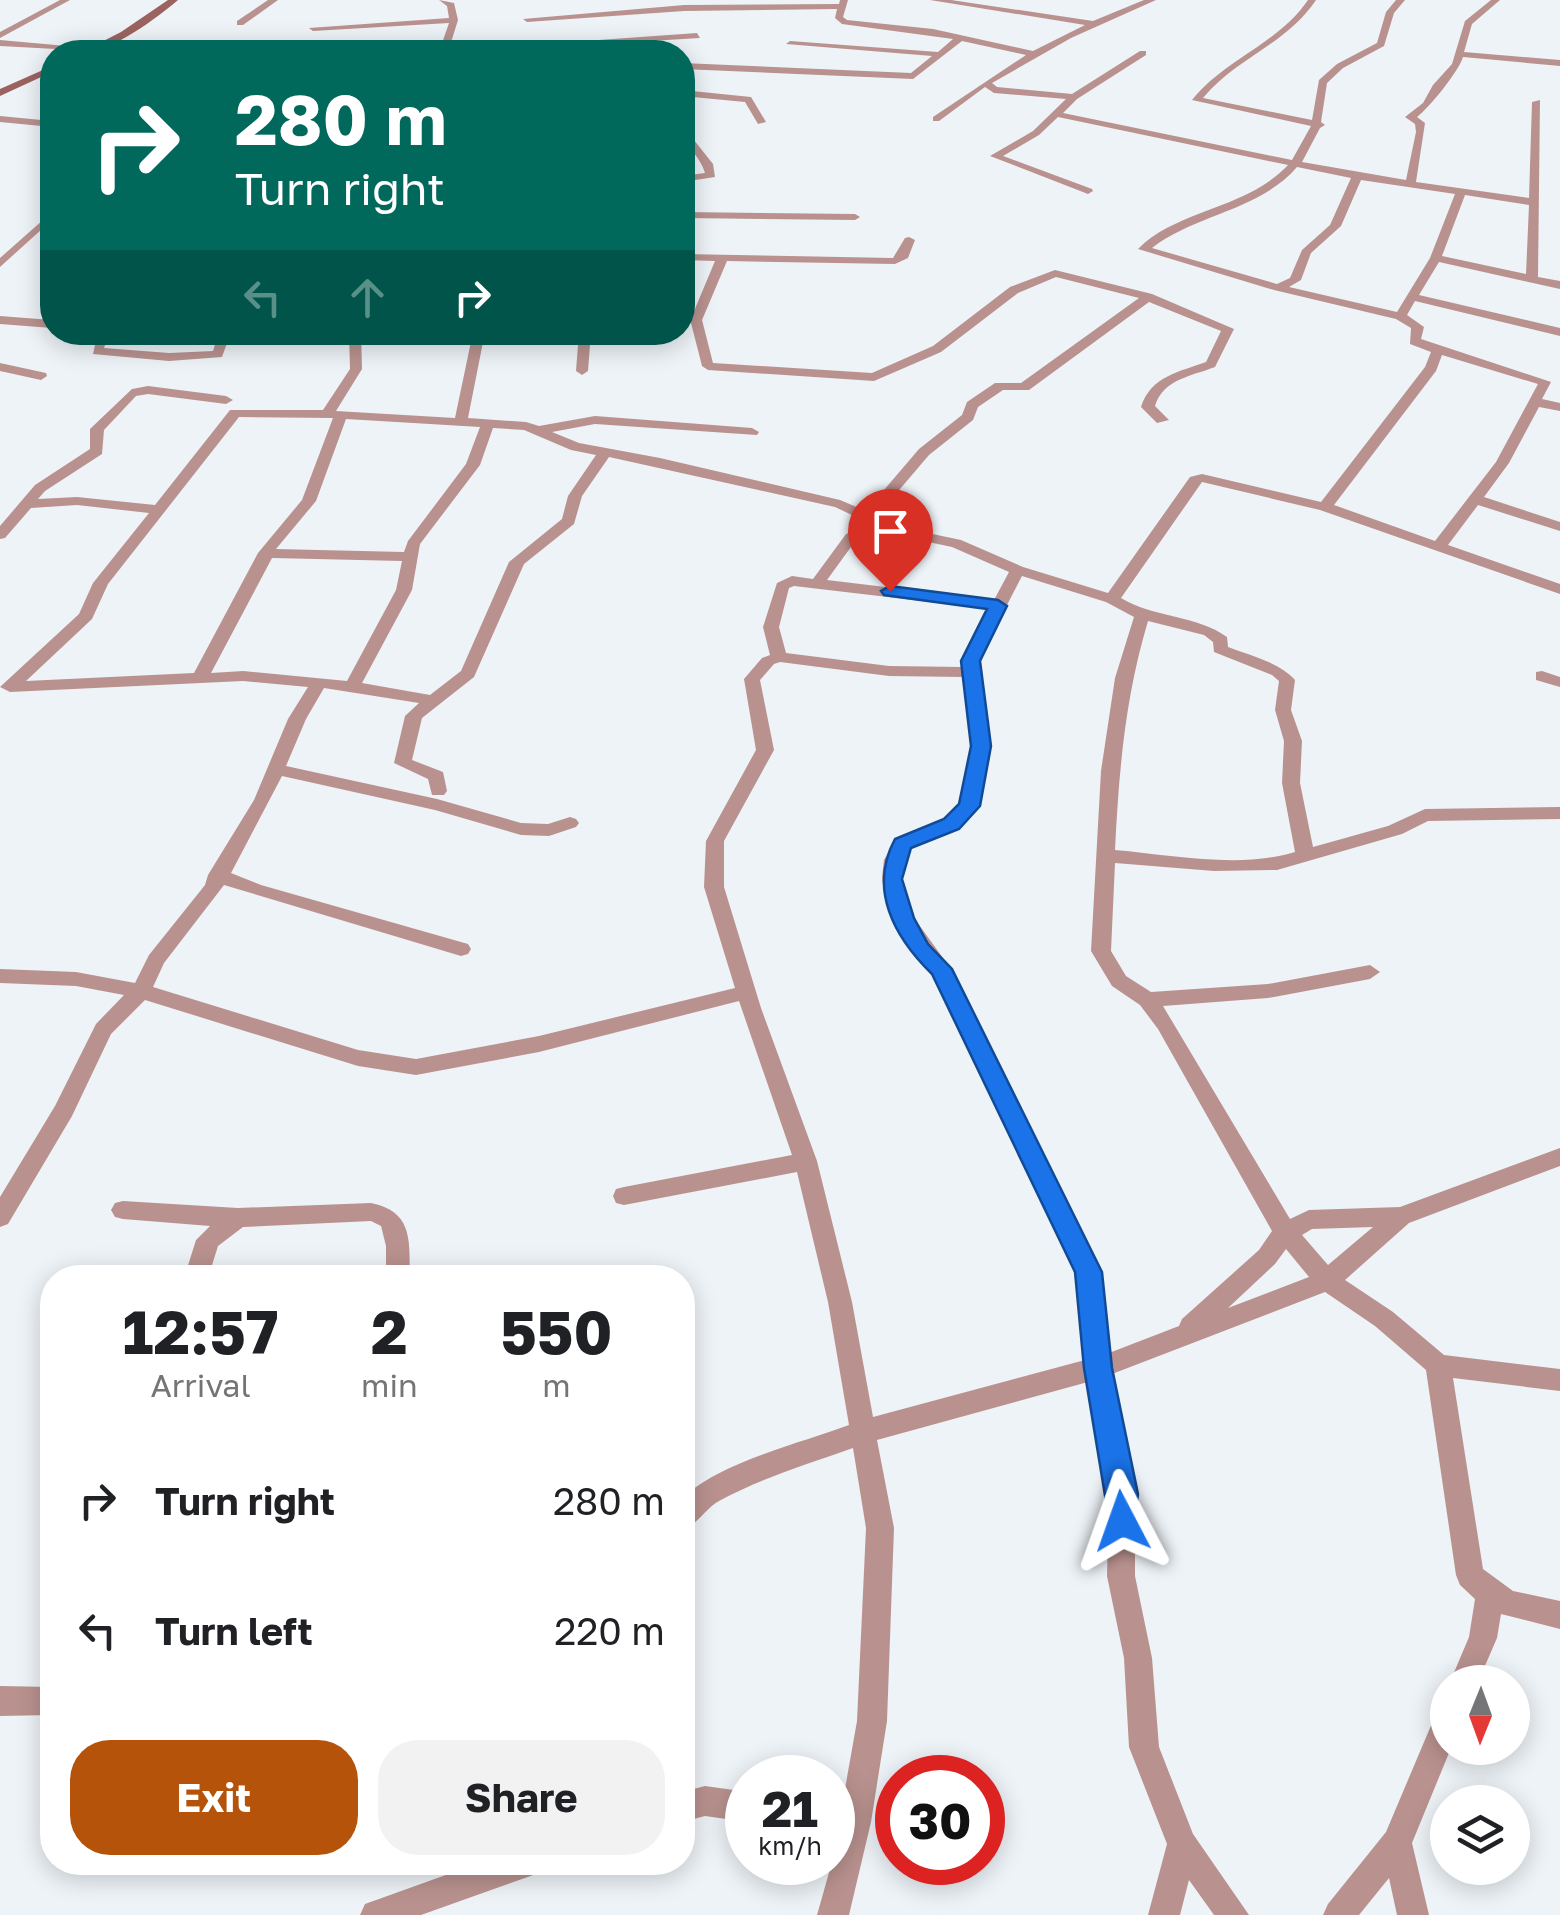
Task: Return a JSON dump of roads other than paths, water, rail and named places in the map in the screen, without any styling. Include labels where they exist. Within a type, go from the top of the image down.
[{"type":"street","points":[[0,36],[66,0]]},
{"type":"street","points":[[111,40],[174,0]]},
{"type":"street","points":[[240,23],[274,0]]},
{"type":"street","points":[[443,0],[451,5],[454,20],[448,40]]},
{"type":"street","points":[[934,0],[1091,23]]},
{"type":"street","points":[[936,119],[986,84],[1091,23],[1152,0]]},
{"type":"street","points":[[1312,0],[1292,26],[1208,85],[1198,100],[1244,113],[1320,125]]},
{"type":"street","points":[[1401,0],[1390,12],[1381,44],[1322,82],[1320,125],[1298,163],[1246,199],[1144,248],[1278,288],[1400,316],[1418,327],[1414,341],[1545,380],[1502,463],[1439,546]]},
{"type":"street","points":[[1410,184],[1420,123],[1410,117],[1427,105],[1460,54],[1468,23],[1496,0]]},
{"type":"street","points":[[522,2],[530,40]]},
{"type":"street","points":[[527,19],[684,8],[843,3],[839,18],[845,22],[906,28],[1038,56]]},
{"type":"street","points":[[906,28],[916,16]]},
{"type":"street","points":[[312,28],[454,20]]},
{"type":"street","points":[[646,40],[697,36]]},
{"type":"street","points":[[695,67],[913,76],[922,73],[937,54],[960,38]]},
{"type":"street","points":[[790,44],[937,54]]},
{"type":"street","points":[[3,45],[40,48]]},
{"type":"street","points":[[1088,191],[994,159],[1042,129],[1074,96],[1144,53]]},
{"type":"street","points":[[1460,54],[1560,63]]},
{"type":"street","points":[[0,94],[40,76]]},
{"type":"street","points":[[986,84],[1000,91],[1074,96]]},
{"type":"street","points":[[695,93],[748,99],[761,122]]},
{"type":"street","points":[[1532,279],[1531,202],[1537,102]]},
{"type":"street","points":[[1056,114],[1358,176],[1531,202]]},
{"type":"street","points":[[0,119],[40,123]]},
{"type":"street","points":[[695,144],[711,175],[695,177]]},
{"type":"street","points":[[695,149],[699,149]]},
{"type":"street","points":[[1278,288],[1295,280],[1306,252],[1335,226],[1358,176]]},
{"type":"street","points":[[1400,316],[1436,258],[1461,192]]},
{"type":"street","points":[[695,214],[856,218]]},
{"type":"street","points":[[0,264],[40,226]]},
{"type":"street","points":[[695,258],[895,261],[902,258],[909,240]]},
{"type":"street","points":[[1436,258],[1560,285]]},
{"type":"street","points":[[695,308],[722,259]]},
{"type":"street","points":[[695,334],[708,366],[868,378],[937,350],[1014,290],[1048,275],[1066,274],[1148,297],[1228,329],[1211,364],[1179,373],[1151,396],[1148,406],[1162,420]]},
{"type":"street","points":[[818,582],[852,537],[876,520],[924,452],[968,417],[972,406],[1000,386],[1024,387],[1148,297]]},
{"type":"street","points":[[1414,297],[1560,332]]},
{"type":"street","points":[[0,320],[40,323]]},
{"type":"street","points":[[100,345],[98,351],[174,358],[218,354],[221,345]]},
{"type":"street","points":[[201,676],[266,553],[310,502],[334,414],[356,369],[355,345]]},
{"type":"street","points":[[461,421],[476,345]]},
{"type":"street","points":[[582,371],[584,345]]},
{"type":"street","points":[[1325,507],[1431,368],[1438,350]]},
{"type":"street","points":[[0,367],[41,376]]},
{"type":"street","points":[[0,534],[40,488],[97,451],[97,429],[132,393],[148,390],[226,400]]},
{"type":"street","points":[[1535,402],[1560,406]]},
{"type":"street","points":[[5,688],[86,616],[101,583],[235,413],[461,421],[541,430],[595,420],[752,432]]},
{"type":"street","points":[[352,686],[404,590],[408,556],[474,465],[488,423]]},
{"type":"street","points":[[541,430],[561,443],[840,504],[876,520],[956,543],[1018,570],[1112,599],[1142,616],[1210,632],[1220,640],[1220,650],[1286,676],[1283,710],[1292,741],[1291,783],[1305,854]]},
{"type":"street","points":[[438,791],[437,776],[408,767],[403,759],[410,724],[468,673],[517,562],[568,521],[575,496],[606,452]]},
{"type":"street","points":[[1112,599],[1195,480],[1218,480],[1325,507],[1560,590]]},
{"type":"street","points":[[1475,499],[1560,527]]},
{"type":"street","points":[[25,504],[78,501],[160,510]]},
{"type":"street","points":[[266,553],[408,556]]},
{"type":"street","points":[[1018,570],[972,652],[970,672],[981,746],[969,806],[952,824],[902,844],[891,879],[902,918],[920,949],[941,969],[1089,1272],[1098,1368],[1122,1494],[1121,1576],[1138,1658],[1144,1747],[1182,1844],[1233,1915]]},
{"type":"street","points":[[780,657],[771,627],[782,586],[792,581],[998,606]]},
{"type":"street","points":[[1142,616],[1124,678],[1110,771],[1109,856],[1101,951],[1119,981],[1147,1000],[1165,1024],[1285,1232],[1326,1281],[1384,1319],[1438,1364],[1560,1380]]},
{"type":"street","points":[[855,1782],[872,1721],[880,1528],[840,1302],[806,1161],[714,887],[711,854],[765,750],[752,679],[768,661],[780,657],[889,671],[970,672]]},
{"type":"street","points":[[5,688],[201,676],[352,686],[434,702]]},
{"type":"street","points":[[1542,676],[1560,682]]},
{"type":"street","points":[[0,1217],[64,1110],[103,1028],[141,991],[156,960],[212,889],[278,770],[297,719],[318,683]]},
{"type":"street","points":[[278,770],[437,805],[520,829],[550,830],[570,824]]},
{"type":"street","points":[[1109,856],[1265,865],[1395,830],[1424,815],[1560,813]]},
{"type":"street","points":[[217,875],[254,890],[460,948]]},
{"type":"street","points":[[1147,1000],[1268,990],[1370,972]]},
{"type":"street","points":[[0,976],[76,979],[141,991],[358,1058],[416,1067],[539,1044],[747,992]]},
{"type":"street","points":[[1183,1334],[1266,1257],[1285,1232],[1309,1220],[1401,1216],[1560,1156]]},
{"type":"street","points":[[624,1196],[806,1161]]},
{"type":"street","points":[[123,1210],[238,1218],[387,1214],[395,1223],[397,1265]]},
{"type":"street","points":[[695,1504],[704,1495],[735,1479],[863,1432],[1098,1368],[1183,1334],[1273,1305],[1326,1281],[1401,1216]]},
{"type":"street","points":[[200,1265],[208,1240],[238,1218]]},
{"type":"street","points":[[1438,1364],[1470,1575],[1489,1597],[1510,1608],[1560,1616]]},
{"type":"street","points":[[1471,1665],[1483,1638],[1489,1597]]},
{"type":"street","points":[[0,1701],[40,1701]]},
{"type":"street","points":[[1339,1915],[1397,1843],[1430,1763]]},
{"type":"street","points":[[695,1803],[725,1803]]},
{"type":"street","points":[[1397,1843],[1413,1915]]},
{"type":"street","points":[[1164,1915],[1182,1844]]},
{"type":"street","points":[[376,1915],[491,1875]]},
{"type":"street","points":[[833,1915],[837,1885]]}]
